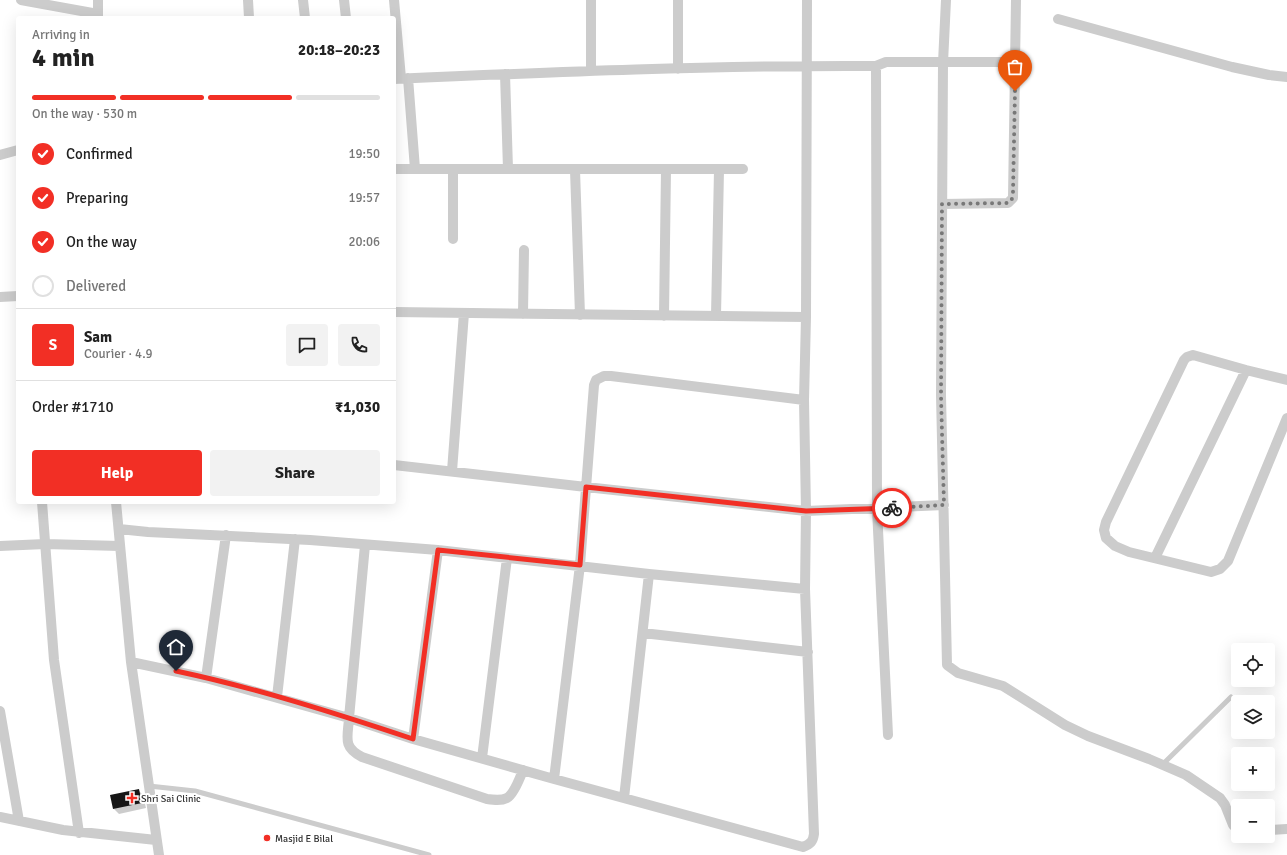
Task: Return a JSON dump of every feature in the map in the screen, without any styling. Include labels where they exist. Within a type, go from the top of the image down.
[{"type":"street","points":[[21,0],[98,16],[98,0]]},
{"type":"street","points":[[248,0],[249,16]]},
{"type":"street","points":[[303,0],[305,16]]},
{"type":"street","points":[[344,0],[346,16]]},
{"type":"street","points":[[394,0],[395,16]]},
{"type":"street","points":[[591,0],[591,71]]},
{"type":"street","points":[[678,0],[678,69]]},
{"type":"street","points":[[130,662],[206,678],[277,697],[413,739],[624,798],[803,851],[813,840],[814,834],[805,589],[806,511],[804,400],[806,317],[807,0]]},
{"type":"street","points":[[946,0],[943,63],[941,396],[947,665],[958,673],[1003,686],[1065,725],[1088,736],[1186,775],[1220,798],[1225,805],[1231,820]]},
{"type":"street","points":[[942,204],[1008,203],[1013,198],[1016,0]]},
{"type":"street","points":[[1058,19],[1232,67],[1269,75],[1287,77]]},
{"type":"street","points":[[396,22],[401,78],[415,169]]},
{"type":"street","points":[[401,78],[591,71],[806,66],[876,66],[886,62],[1015,62]]},
{"type":"street","points":[[876,66],[877,508],[888,735]]},
{"type":"street","points":[[505,74],[508,169]]},
{"type":"street","points":[[0,155],[16,151]]},
{"type":"street","points":[[396,169],[743,169]]},
{"type":"street","points":[[453,169],[454,239]]},
{"type":"street","points":[[575,170],[580,314]]},
{"type":"street","points":[[664,316],[666,170]]},
{"type":"street","points":[[716,316],[718,170]]},
{"type":"street","points":[[523,314],[524,250]]},
{"type":"street","points":[[0,297],[16,296]]},
{"type":"street","points":[[396,312],[806,317]]},
{"type":"street","points":[[452,471],[464,313]]},
{"type":"street","points":[[1287,380],[1193,355],[1184,360],[1106,522],[1104,530],[1106,538],[1115,546],[1129,552],[1212,572],[1220,569],[1228,561],[1287,418]]},
{"type":"street","points":[[1155,558],[1246,370]]},
{"type":"street","points":[[554,779],[580,565],[594,385],[596,380],[604,376],[611,376],[804,400]]},
{"type":"street","points":[[396,465],[806,511],[944,505]]},
{"type":"street","points":[[42,504],[54,660],[79,832]]},
{"type":"street","points":[[116,504],[130,662],[159,855]]},
{"type":"street","points":[[119,529],[148,532],[295,539],[438,550],[649,574],[805,589]]},
{"type":"street","points":[[206,678],[226,535]]},
{"type":"street","points":[[277,697],[295,539]]},
{"type":"street","points":[[0,546],[44,544],[120,546]]},
{"type":"street","points":[[366,545],[348,718],[347,743],[350,749],[362,757],[487,799],[499,800],[508,798],[516,786],[523,770]]},
{"type":"street","points":[[413,739],[438,550]]},
{"type":"street","points":[[482,758],[507,558]]},
{"type":"street","points":[[624,798],[649,574]]},
{"type":"street","points":[[643,633],[808,652]]},
{"type":"street","points":[[0,711],[19,821]]},
{"type":"street","points":[[0,817],[63,830],[156,840]]},
{"type":"street","points":[[1275,830],[1287,829]]},
{"type":"lane","points":[[1162,765],[1231,697]]},
{"type":"lane","points":[[148,786],[195,791],[429,855]]},
{"type":"building","points":[[139,789],[142,803],[113,809],[110,795]]},
{"type":"way so far","points":[[892,508],[944,505],[941,396],[942,204],[1008,203],[1013,198],[1015,91]]},
{"type":"place","name":"Shri Sai Clinic","points":[[132,798]]},
{"type":"place","name":"Masjid E Bilal","points":[[267,838]]},
{"type":"route","points":[[176,671],[336,714],[413,739],[438,550],[580,565],[586,487],[806,511],[892,508]]}]
